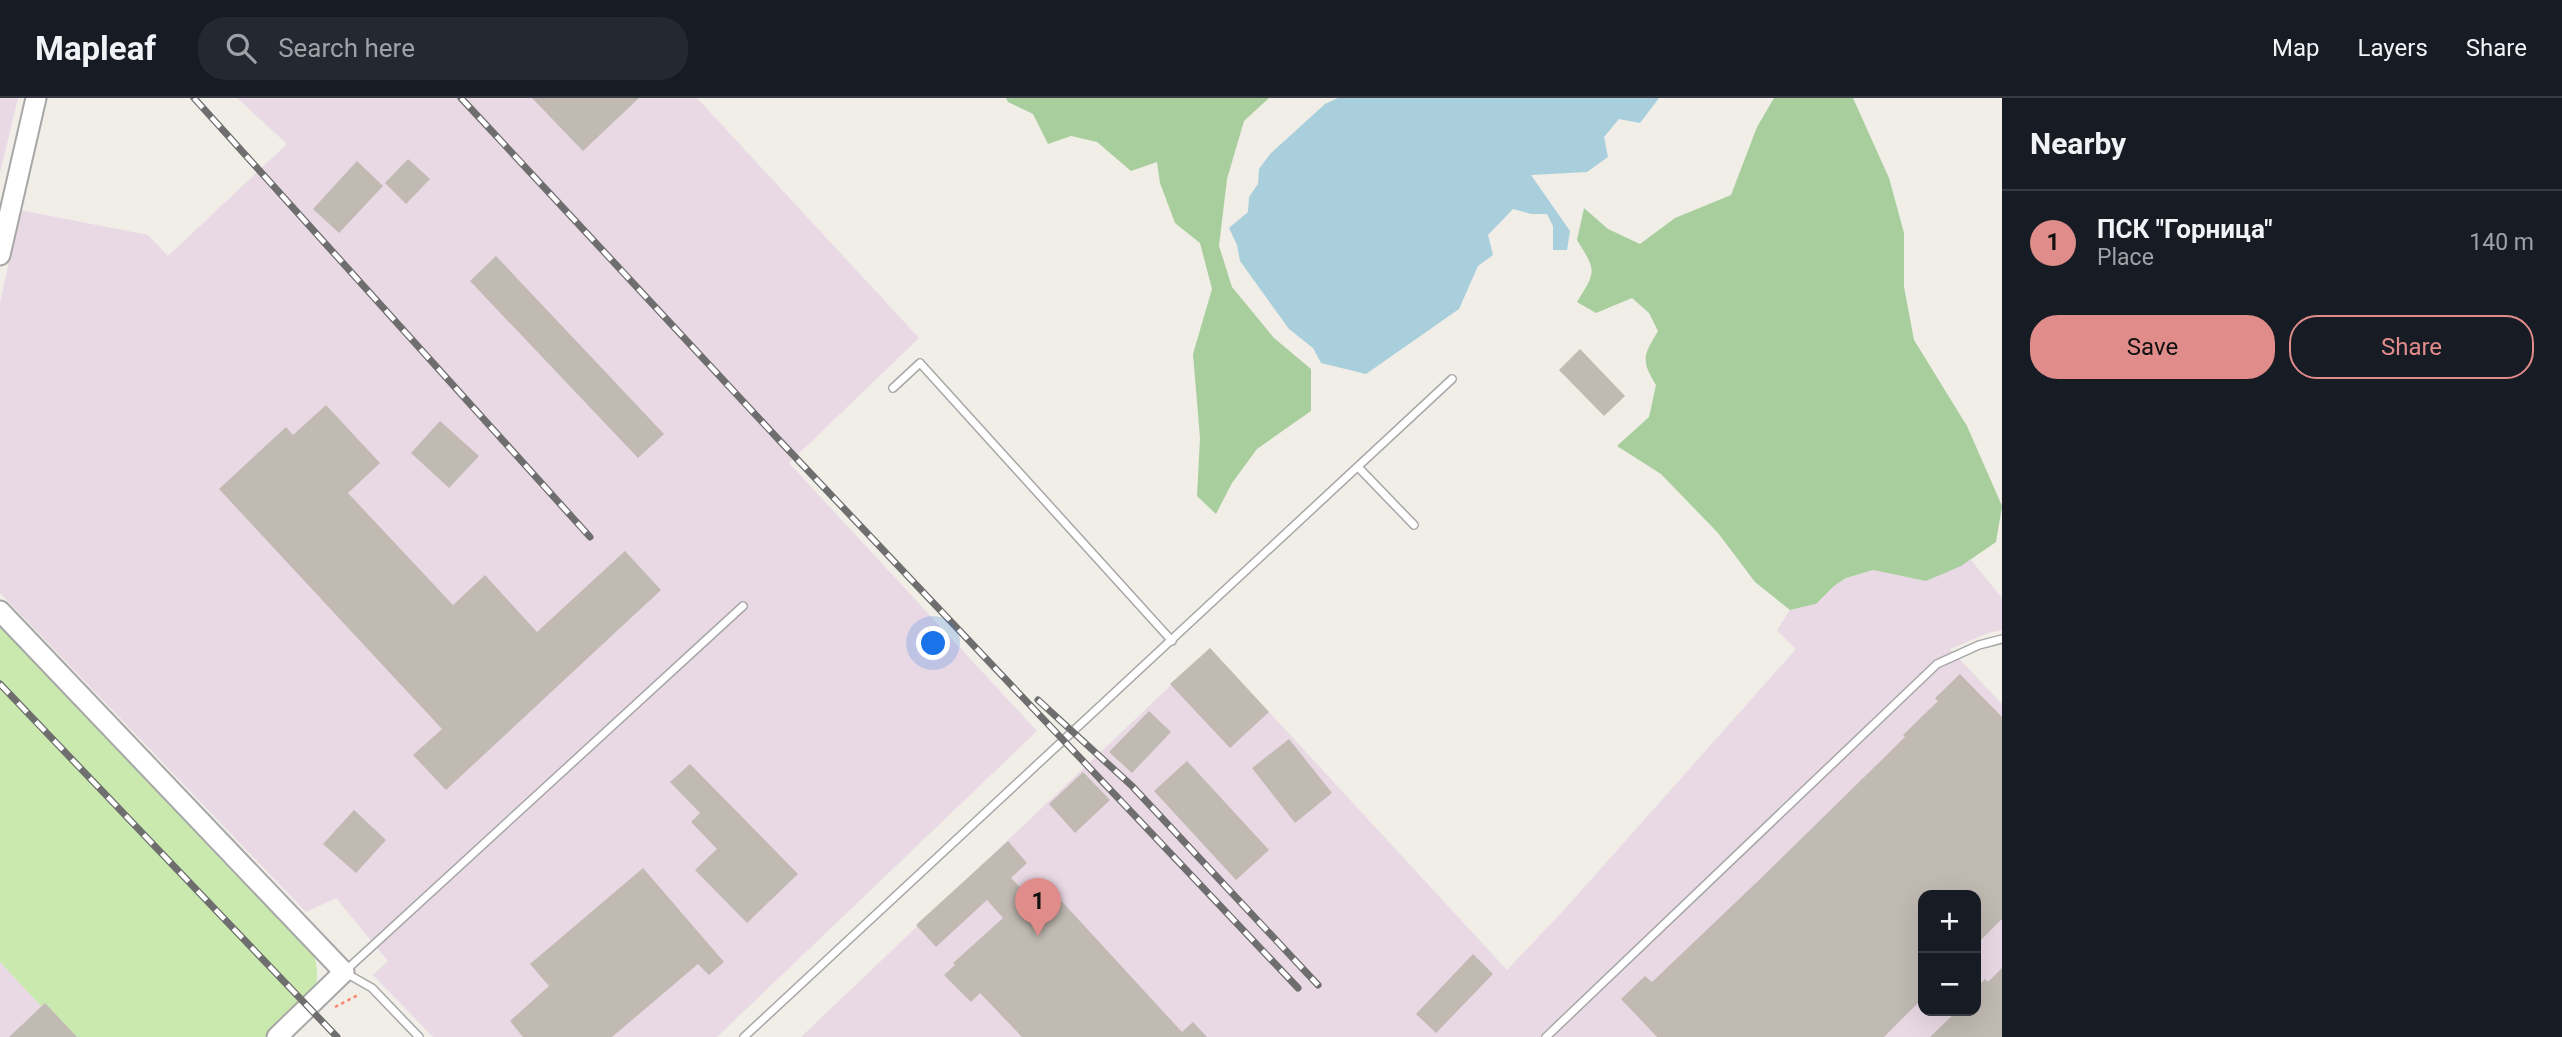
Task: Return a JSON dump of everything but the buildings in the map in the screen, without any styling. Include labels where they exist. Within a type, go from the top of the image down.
[{"type":"street","points":[[0,255],[36,98]]},
{"type":"street","points":[[0,611],[344,972],[277,1037]]},
{"type":"lane","points":[[893,388],[920,363],[1172,641]]},
{"type":"lane","points":[[744,1037],[1452,379]]},
{"type":"lane","points":[[1358,467],[1414,525]]},
{"type":"lane","points":[[419,1037],[372,988],[344,972],[743,606]]},
{"type":"lane","points":[[1546,1037],[1937,664],[1979,645],[2002,639]]},
{"type":"path","points":[[331,1008],[372,988]]},
{"type":"shaded area","points":[[0,98],[18,98],[0,173]]},
{"type":"shaded area","points":[[237,98],[697,98],[919,338],[789,463],[1037,731],[717,1037],[433,1037],[373,975],[388,961],[336,898],[306,912],[0,593],[0,303],[20,210],[148,235],[168,256],[287,144]]},
{"type":"shaded area","points":[[1971,560],[2002,598],[2002,630],[1950,649],[2002,704],[2002,1037],[801,1037],[1210,648],[1507,970],[1564,910],[1796,649],[1777,630],[1790,610],[1816,604],[1846,578],[1873,570],[1926,581]]},
{"type":"shaded area","points":[[0,962],[41,1006],[45,1003],[77,1037],[0,1037]]},
{"type":"green space","points":[[1006,98],[1269,98],[1244,121],[1227,179],[1219,246],[1232,287],[1274,338],[1311,369],[1311,411],[1257,449],[1232,483],[1216,514],[1197,496],[1200,438],[1193,354],[1212,289],[1200,243],[1175,223],[1160,183],[1157,162],[1131,171],[1097,142],[1071,136],[1048,144],[1033,114],[1008,102]]},
{"type":"green space","points":[[1774,98],[1853,98],[1889,178],[1904,233],[1904,287],[1914,340],[1967,426],[2002,506],[1996,542],[1961,566],[1926,581],[1873,570],[1846,578],[1816,604],[1790,610],[1755,582],[1718,533],[1661,474],[1617,446],[1649,417],[1656,385],[1648,369],[1646,357],[1658,331],[1649,313],[1632,298],[1596,313],[1577,302],[1592,271],[1577,240],[1584,208],[1608,229],[1640,244],[1675,218],[1731,195],[1757,127]]},
{"type":"green space","points":[[0,624],[314,954],[317,976],[313,990],[265,1037],[77,1037],[45,1003],[41,1006],[0,962]]},
{"type":"water","points":[[1338,98],[1659,98],[1640,123],[1619,119],[1604,137],[1608,157],[1587,172],[1531,175],[1570,231],[1567,250],[1553,250],[1553,226],[1547,214],[1531,214],[1513,209],[1488,235],[1493,255],[1478,266],[1459,309],[1366,374],[1321,363],[1313,348],[1289,329],[1240,261],[1237,245],[1229,228],[1248,212],[1249,197],[1258,184],[1259,169],[1270,154],[1325,104]]},
{"type":"railway","points":[[194,98],[590,537]]},
{"type":"railway","points":[[461,98],[779,440],[1298,988]]},
{"type":"railway","points":[[0,684],[337,1037]]},
{"type":"railway","points":[[1038,700],[1132,786],[1318,985]]},
{"type":"place","name":"ПСК \"Горница\"","points":[[1038,936]]}]
